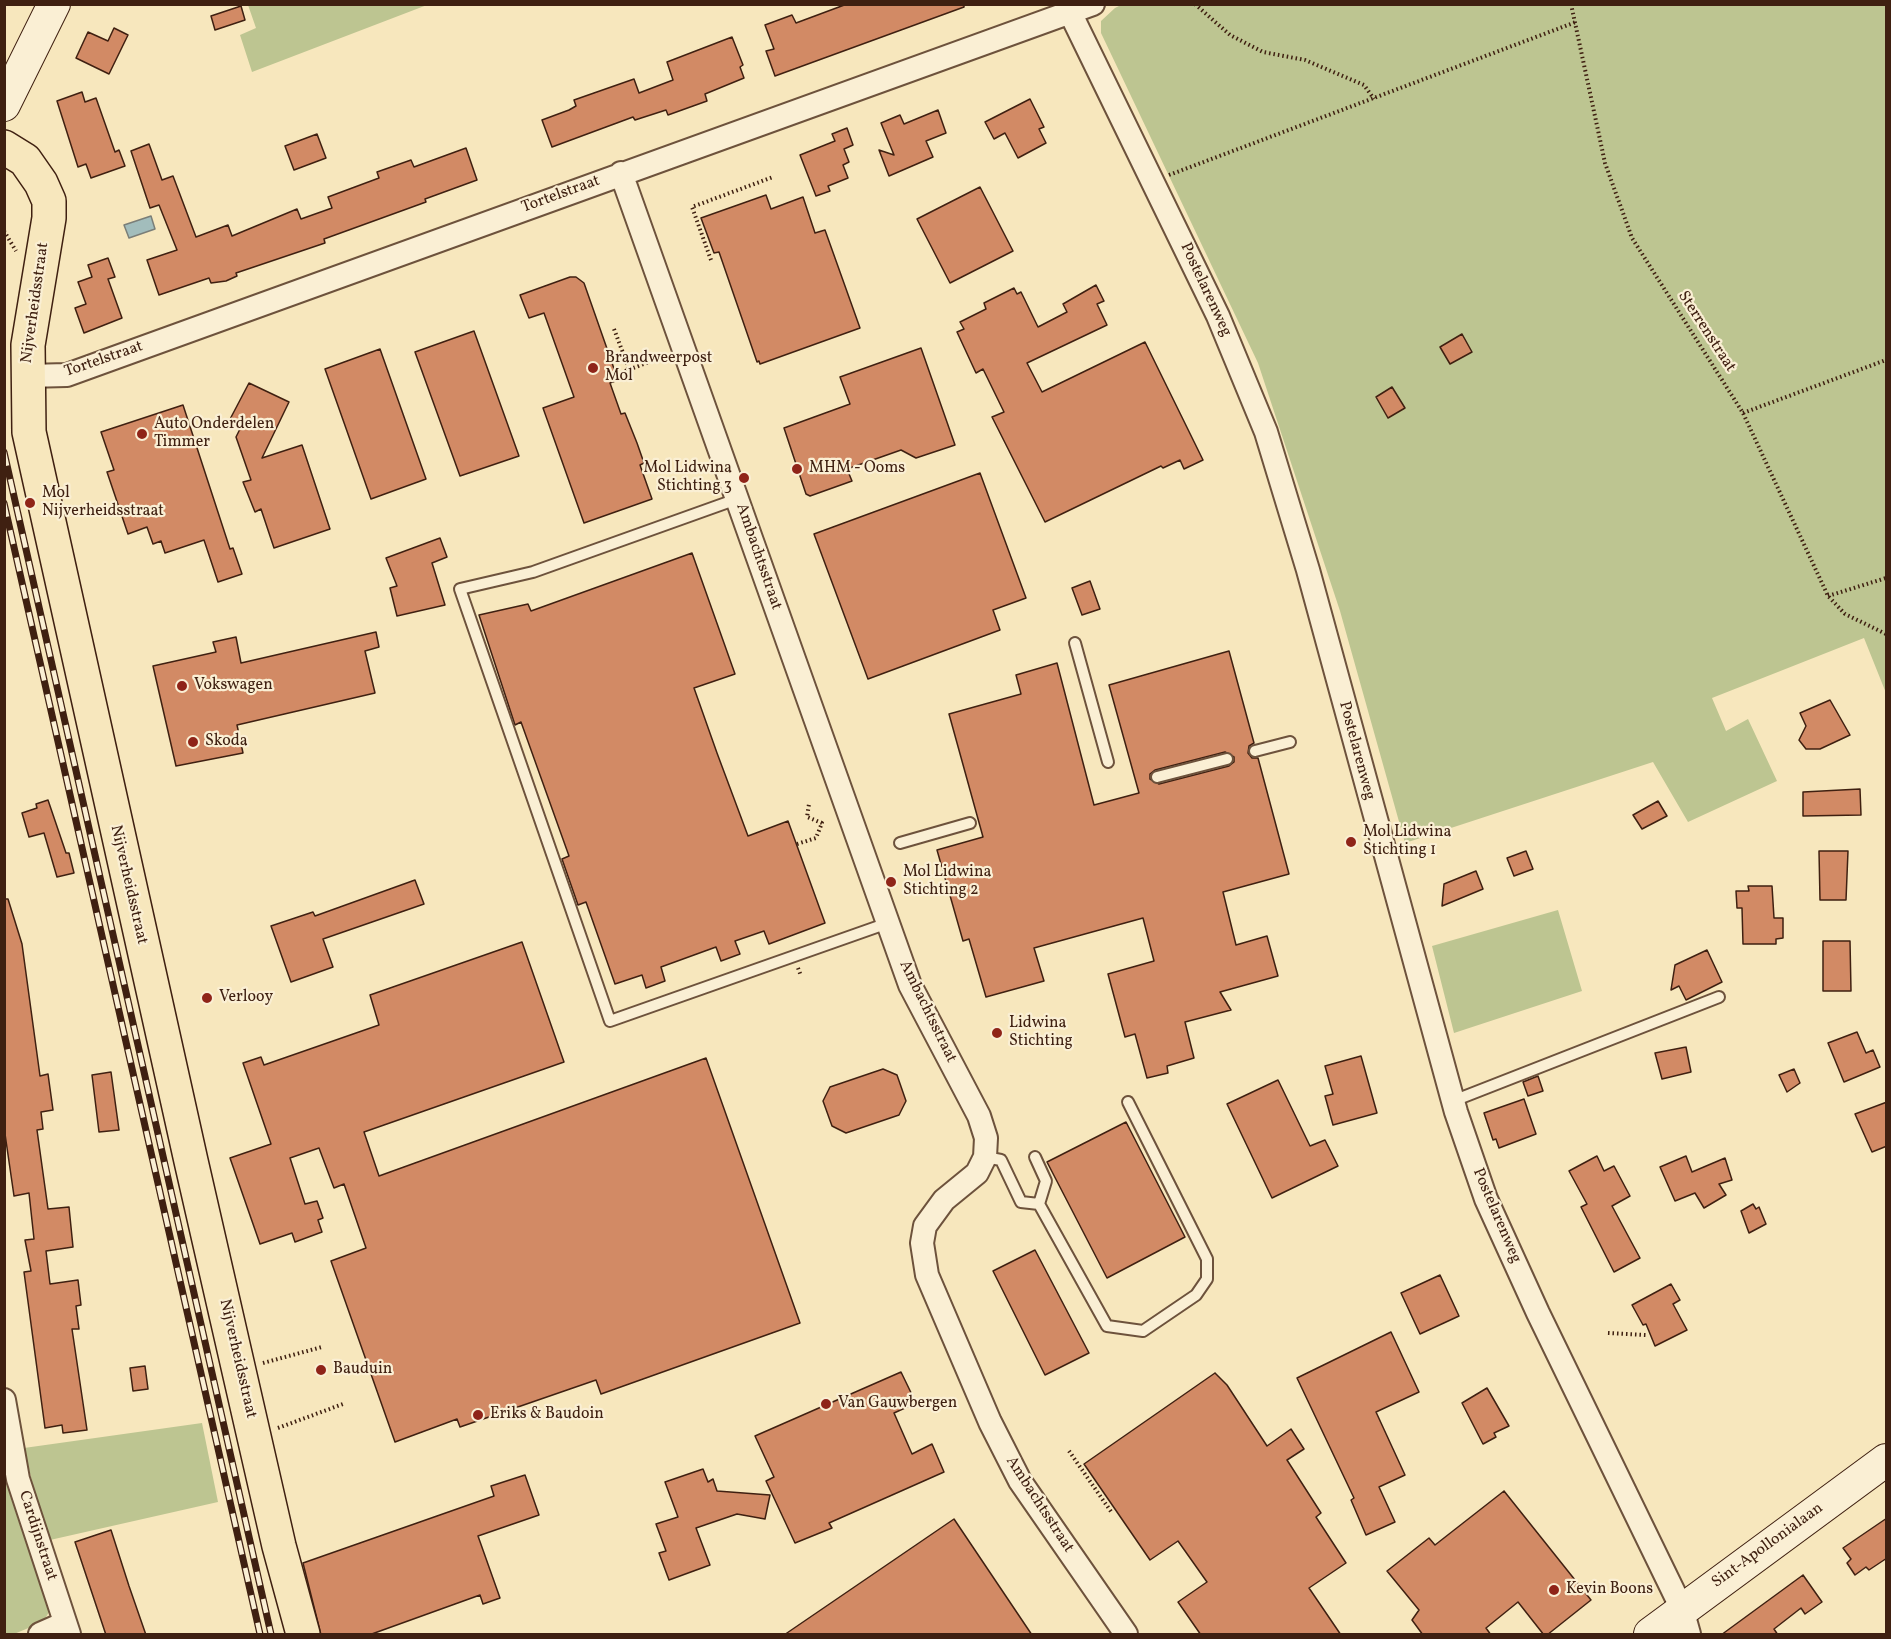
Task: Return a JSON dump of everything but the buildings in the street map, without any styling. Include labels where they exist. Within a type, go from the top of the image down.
[{"type":"main road","name":"Nijverheidsstraat","points":[[4,147],[25,160],[41,183],[49,201],[49,218],[28,345],[29,432],[51,540],[254,1437],[303,1635]]},
{"type":"street","points":[[4,105],[54,4]]},
{"type":"street","name":"Tortelstraat","points":[[27,376],[67,375],[1068,8],[1093,4]]},
{"type":"street","name":"Postelarenweg","points":[[1068,8],[1154,180],[1222,325],[1266,432],[1308,570],[1453,1101],[1486,1199],[1685,1622]]},
{"type":"street","name":"Ambachtsstraat","points":[[621,173],[910,985],[979,1116],[986,1138],[985,1157],[977,1173],[944,1200],[925,1226],[922,1243],[927,1275],[990,1422],[1020,1481],[1126,1635]]},
{"type":"street","name":"Cardijnstraat","points":[[4,1400],[18,1479],[67,1629]]},
{"type":"street","name":"Sint-Apollonialaan","points":[[1650,1635],[1685,1622],[1887,1460]]},
{"type":"street","points":[[40,1635],[67,1629]]},
{"type":"lane","points":[[737,499],[533,572],[460,590],[610,1021],[888,923]]},
{"type":"lane","points":[[1075,643],[1108,762]]},
{"type":"lane","points":[[1255,751],[1290,742]]},
{"type":"lane","points":[[1156,777],[1227,759]]},
{"type":"lane","points":[[900,843],[970,823]]},
{"type":"lane","points":[[1453,1101],[1719,997]]},
{"type":"lane","points":[[1035,1157],[1046,1181],[1039,1204],[1107,1326],[1143,1331],[1196,1295],[1207,1279],[1207,1260],[1128,1102]]},
{"type":"lane","points":[[985,1157],[1001,1160],[1021,1202],[1039,1204]]},
{"type":"path","points":[[1195,4],[1230,35],[1263,52],[1305,60],[1364,85],[1374,99]]},
{"type":"path","name":"Sterrenstraat","points":[[1571,4],[1605,163],[1632,238],[1743,413],[1828,597],[1845,614],[1887,634]]},
{"type":"path","points":[[1154,180],[1576,22]]},
{"type":"path","points":[[711,260],[692,207],[773,177]]},
{"type":"path","points":[[614,329],[627,370],[683,350]]},
{"type":"path","points":[[1743,413],[1887,360]]},
{"type":"path","points":[[1828,597],[1887,578]]},
{"type":"path","points":[[809,804],[807,817],[822,823],[816,838]]},
{"type":"path","points":[[797,844],[824,837]]},
{"type":"path","points":[[1608,1333],[1646,1335]]},
{"type":"path","points":[[239,1369],[322,1347]]},
{"type":"path","points":[[254,1437],[343,1404]]},
{"type":"path","points":[[1069,1450],[1112,1513]]},
{"type":"green space","points":[[248,4],[427,5],[252,72],[240,35],[256,28]]},
{"type":"green space","points":[[1123,4],[1886,5],[1886,693],[1864,638],[1712,698],[1726,731],[1748,719],[1777,781],[1688,822],[1653,762],[1405,843],[1340,611],[1258,363],[1101,33],[1101,21]]},
{"type":"green space","points":[[1558,910],[1582,991],[1454,1033],[1432,946]]},
{"type":"green space","points":[[202,1423],[218,1502],[50,1540],[35,1494],[24,1448]]},
{"type":"green space","points":[[4,1477],[49,1612],[43,1622],[14,1634],[5,1634]]},
{"type":"water","points":[[151,216],[155,229],[129,238],[124,225]]},
{"type":"railway","points":[[4,452],[271,1634]]},
{"type":"railway","points":[[4,503],[260,1634]]},
{"type":"place","name":"Brandweerpost Mol","points":[[593,368]]},
{"type":"place","name":"Auto Onderdelen Timmer","points":[[142,434]]},
{"type":"place","name":"MHM - Ooms","points":[[797,469]]},
{"type":"place","name":"Mol Lidwina Stichting 3","points":[[744,478]]},
{"type":"place","name":"Mol Nijverheidsstraat","points":[[30,503]]},
{"type":"place","name":"Vokswagen","points":[[182,686]]},
{"type":"place","name":"Skoda","points":[[193,742]]},
{"type":"place","name":"Mol Lidwina Stichting 1","points":[[1351,842]]},
{"type":"place","name":"Mol Lidwina Stichting 2","points":[[891,882]]},
{"type":"place","name":"Verlooy","points":[[207,998]]},
{"type":"place","name":"Lidwina Stichting","points":[[997,1033]]},
{"type":"place","name":"Bauduin","points":[[321,1370]]},
{"type":"place","name":"Van Gauwbergen","points":[[826,1404]]},
{"type":"place","name":"Eriks & Baudoin","points":[[478,1415]]},
{"type":"place","name":"Kevin Boons","points":[[1554,1590]]}]
